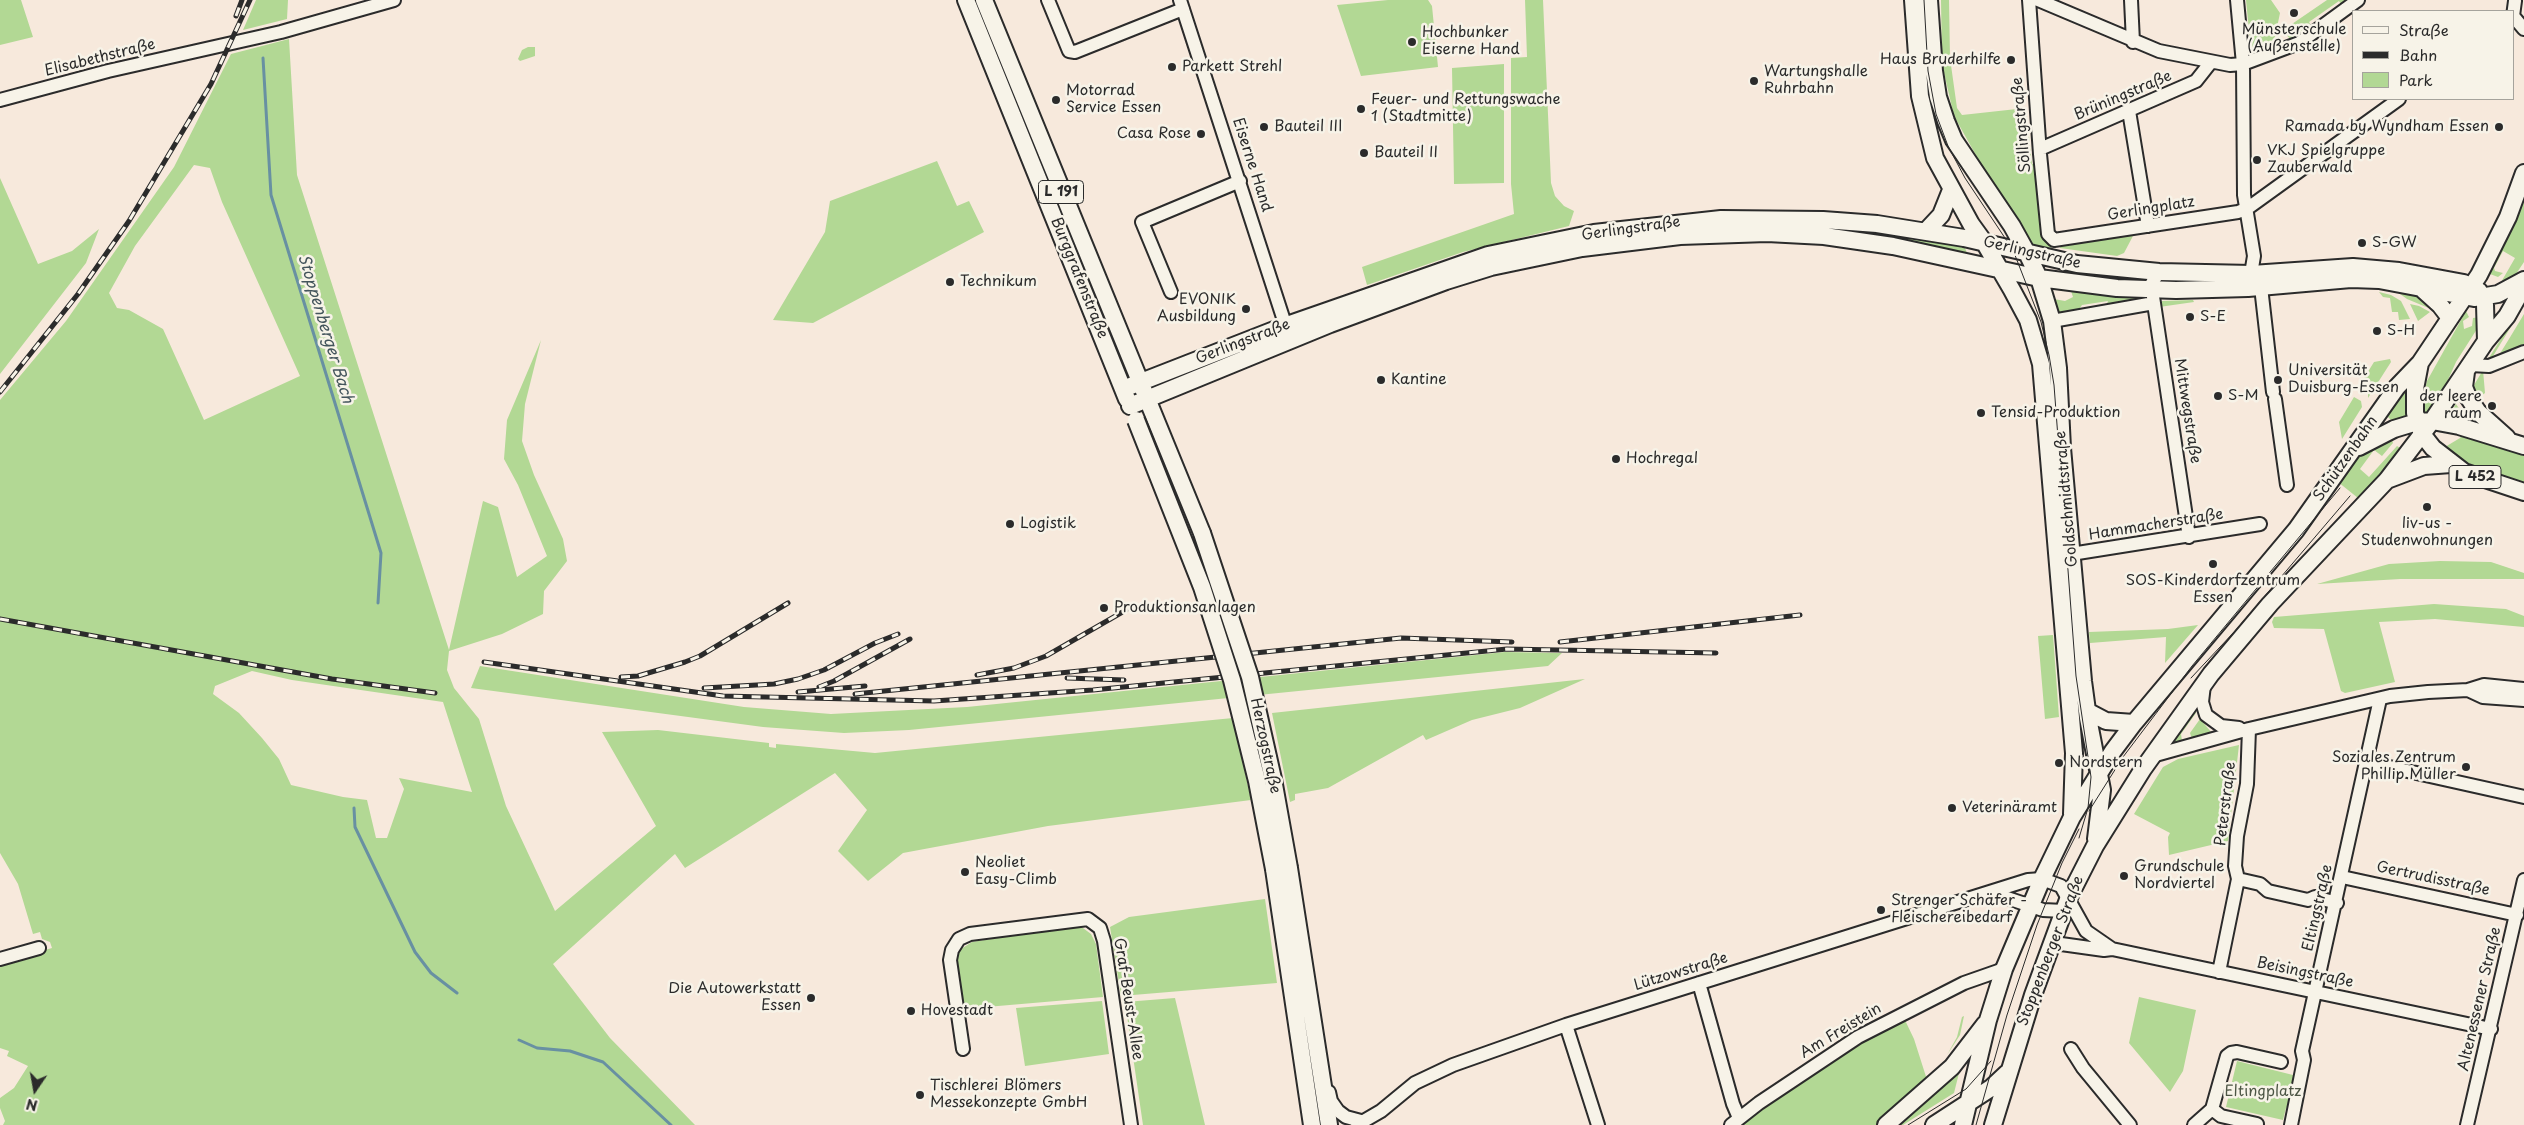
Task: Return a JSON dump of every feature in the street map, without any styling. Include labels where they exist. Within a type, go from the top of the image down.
[{"type":"main road","name":"Burggrafenstraße","points":[[966,0],[1123,389]]},
{"type":"main road","name":"Burggrafenstraße","points":[[984,0],[1140,383]]},
{"type":"main road","name":"Goldschmidtstraße","points":[[1913,0],[1920,96],[1924,122],[1935,158],[1951,190],[2002,271],[2028,320],[2041,364],[2064,555],[2087,711],[2100,772],[2102,797],[2095,846]]},
{"type":"main road","name":"Goldschmidtstraße","points":[[1929,0],[1934,71],[1938,97],[1946,121],[1954,140],[2012,226],[2027,253],[2039,278],[2052,320],[2058,368],[2062,448],[2064,555],[2074,754],[2072,816]]},
{"type":"main road","name":"Schützenbahn","points":[[2134,723],[2296,530],[2397,387],[2420,363],[2468,291],[2508,218],[2524,173]]},
{"type":"main road","points":[[1926,231],[1941,215],[1951,190]]},
{"type":"main road","name":"Gerlingstraße","points":[[1133,413],[1147,399],[1288,333],[1488,255],[1575,236],[1629,228],[1721,219],[1823,220],[1926,231],[2092,266],[2254,283],[2351,279],[2380,280],[2420,287],[2468,291]]},
{"type":"main road","name":"Gerlingstraße","points":[[1123,389],[1491,267],[1582,248],[1680,236],[1767,233],[1824,236],[1893,246],[2002,271],[2153,297],[2369,267],[2434,276],[2468,291]]},
{"type":"main road","points":[[2468,291],[2483,298],[2498,294],[2524,280]]},
{"type":"main road","points":[[2152,756],[2204,682],[2270,604],[2387,480],[2424,426],[2468,369],[2486,341],[2507,316],[2524,286]]},
{"type":"main road","points":[[2420,287],[2440,305],[2450,318]]},
{"type":"main road","points":[[2483,298],[2486,311],[2486,341]]},
{"type":"main road","points":[[2420,363],[2414,404],[2424,426]]},
{"type":"main road","points":[[2468,369],[2464,387],[2468,397],[2478,412],[2517,444]]},
{"type":"main road","name":"Herzogstraße","points":[[1140,383],[1156,416],[1205,541],[1250,677],[1273,779],[1281,869],[1312,1125]]},
{"type":"main road","name":"Herzogstraße","points":[[1123,389],[1202,587],[1232,680],[1281,869],[1329,1125]]},
{"type":"main road","points":[[2355,449],[2373,438],[2424,426],[2447,423],[2517,444]]},
{"type":"main road","name":"L 452","points":[[2424,426],[2433,448],[2451,464],[2486,481],[2524,492]]},
{"type":"main road","points":[[2387,480],[2424,466],[2451,464]]},
{"type":"main road","points":[[2087,711],[2106,721],[2134,723]]},
{"type":"main road","points":[[1963,1125],[1988,1020],[2004,969],[2030,906],[2072,816],[2134,723]]},
{"type":"main road","name":"Stoppenberger Straße","points":[[1934,1125],[1991,1088],[2009,1071],[2032,995],[2054,943],[2067,904],[2095,846],[2152,756]]},
{"type":"main road","points":[[1886,1125],[1952,1067],[1988,1020]]},
{"type":"main road","points":[[1993,1125],[2009,1071]]},
{"type":"street","name":"Elisabethstraße","points":[[0,100],[208,48],[281,32],[394,0]]},
{"type":"street","points":[[1048,0],[1069,51],[1075,52],[1181,4]]},
{"type":"street","name":"Söllingstraße","points":[[2029,0],[2048,234],[2054,240],[2059,240]]},
{"type":"street","points":[[2038,0],[2133,42],[2159,51],[2211,62],[2243,64],[2299,43],[2358,0]]},
{"type":"street","points":[[2131,0],[2133,42]]},
{"type":"street","points":[[2237,0],[2243,64],[2244,195],[2248,208],[2254,256],[2254,283],[2274,396],[2287,486]]},
{"type":"street","name":"Eiserne Hand","points":[[1181,4],[1288,333]]},
{"type":"street","points":[[2514,17],[2524,29]]},
{"type":"street","name":"Brüningstraße","points":[[2040,149],[2196,81],[2211,62]]},
{"type":"street","points":[[2248,208],[2398,100]]},
{"type":"street","points":[[2129,111],[2148,226]]},
{"type":"street","points":[[1171,292],[1142,222],[1240,181]]},
{"type":"street","name":"Gerlingplatz","points":[[2059,240],[2248,208]]},
{"type":"street","points":[[2153,297],[2152,283],[2160,272]]},
{"type":"street","name":"Gerlingstraße","points":[[2052,320],[2153,297]]},
{"type":"street","name":"Mittwegstraße","points":[[2153,297],[2189,537]]},
{"type":"street","points":[[2468,369],[2489,366],[2524,352]]},
{"type":"street","name":"Hammacherstraße","points":[[2064,555],[2189,537],[2260,524]]},
{"type":"street","points":[[2204,682],[2204,710],[2212,721],[2224,727],[2248,729]]},
{"type":"street","points":[[2152,756],[2248,729],[2380,699],[2428,692],[2468,690],[2484,685],[2524,689]]},
{"type":"street","points":[[2468,690],[2483,697],[2524,700]]},
{"type":"street","name":"Eltingstraße","points":[[2291,1125],[2304,1060],[2302,1051],[2337,902],[2380,699]]},
{"type":"street","name":"Peterstraße","points":[[2220,966],[2238,880],[2235,866],[2237,836],[2247,784],[2248,729]]},
{"type":"street","points":[[2367,762],[2524,797]]},
{"type":"street","name":"Gertrudisstraße","points":[[2342,877],[2516,915]]},
{"type":"street","points":[[1992,893],[2043,910],[2067,904],[2061,886],[2042,879]]},
{"type":"street","name":"Lützowstraße","points":[[1317,1059],[1326,1070],[1331,1101],[1334,1106],[1346,1117],[1359,1123],[1368,1119],[1415,1083],[1435,1072],[1566,1025],[1992,893],[2028,880],[2042,879]]},
{"type":"street","points":[[2238,880],[2260,884],[2268,891],[2308,900],[2314,898],[2337,902]]},
{"type":"street","name":"Altenessener Straße","points":[[2467,1125],[2491,1029],[2524,880]]},
{"type":"street","name":"Beisingstraße","points":[[2067,904],[2086,931],[2112,949]]},
{"type":"street","name":"Graf-Beust-Allee","points":[[963,1049],[950,960],[952,950],[959,939],[970,934],[1088,918],[1100,928],[1104,941],[1130,1125]]},
{"type":"street","name":"Beisingstraße","points":[[2054,943],[2104,950],[2112,949],[2220,966],[2315,992],[2491,1029]]},
{"type":"street","points":[[0,959],[39,948]]},
{"type":"street","name":"Am Freistein","points":[[1735,1122],[1759,1103],[1858,1036],[1964,984],[2004,969]]},
{"type":"street","points":[[1699,983],[1733,1104],[1735,1122]]},
{"type":"street","points":[[1566,1025],[1598,1125]]},
{"type":"street","points":[[2071,1049],[2083,1068],[2130,1125]]},
{"type":"street","points":[[2194,1125],[2212,1109],[2227,1056],[2231,1053],[2237,1052],[2281,1062]]},
{"type":"street","name":"Lützowstraße","points":[[1375,1125],[1381,1120],[1390,1103]]},
{"type":"street","points":[[2212,1109],[2221,1116],[2257,1124]]},
{"type":"green space","points":[[0,0],[21,0],[33,37],[0,45]]},
{"type":"green space","points":[[256,0],[288,0],[287,19],[243,30]]},
{"type":"green space","points":[[1388,0],[1428,0],[1432,6],[1438,67],[1361,76],[1337,5]]},
{"type":"green space","points":[[1525,0],[1543,0],[1551,183],[1555,196],[1564,206],[1574,211],[1569,226],[1463,252],[1367,285],[1362,267],[1514,214],[1511,184],[1511,58],[1527,57]]},
{"type":"green space","points":[[1941,0],[1949,0],[1950,58],[1957,108],[1962,115],[2026,108],[2032,164],[2035,164],[2054,244],[2049,250],[2033,246],[2023,232],[2021,223],[1987,175],[1954,116],[1942,64]]},
{"type":"green space","points":[[2246,0],[2271,0],[2280,13],[2274,42],[2251,51]]},
{"type":"green space","points":[[2327,0],[2353,0],[2343,7],[2339,1],[2309,22],[2311,26],[2299,39],[2293,37],[2290,39],[2286,34],[2289,26]]},
{"type":"green space","points":[[289,39],[297,175],[449,650],[483,501],[498,507],[517,577],[547,556],[518,485],[504,459],[507,420],[541,340],[525,404],[522,441],[534,475],[563,539],[567,561],[544,591],[543,614],[502,634],[449,651],[447,670],[454,688],[479,719],[506,806],[555,911],[656,826],[602,732],[658,730],[769,743],[769,747],[776,748],[776,744],[875,753],[1233,718],[1251,800],[1048,826],[903,853],[868,881],[838,851],[867,810],[835,773],[685,868],[675,854],[553,964],[610,1038],[695,1125],[3,1125],[5,1121],[0,1108],[0,1098],[14,1088],[28,1066],[7,1056],[9,1051],[0,1048],[0,963],[52,948],[50,942],[42,939],[40,932],[33,934],[18,884],[0,853],[0,400],[66,321],[174,167],[231,54]],"holes":[[[194,165],[210,168],[222,202],[300,376],[204,420],[163,329],[129,310],[117,308],[109,293],[135,246]],[[252,671],[292,680],[443,702],[472,792],[399,778],[404,789],[387,838],[376,838],[367,800],[343,797],[291,785],[279,759],[262,738],[239,713],[213,694],[215,686]]]},
{"type":"green space","points":[[528,47],[535,47],[535,56],[520,61],[518,59],[522,50]]},
{"type":"green space","points":[[1504,64],[1504,183],[1454,184],[1452,68]]},
{"type":"green space","points":[[937,161],[957,206],[969,201],[984,232],[813,323],[773,320],[825,232],[830,201]]},
{"type":"green space","points":[[0,178],[38,264],[72,251],[99,229],[86,263],[0,374]]},
{"type":"green space","points":[[2524,200],[2524,262],[2514,277],[2501,287],[2500,284],[2515,258],[2503,251],[2494,268],[2495,271],[2503,273],[2498,277],[2490,274]]},
{"type":"green space","points":[[1836,230],[1891,232],[1963,243],[1967,253]]},
{"type":"green space","points":[[2134,234],[2124,253],[2117,256],[2060,248],[2061,245]]},
{"type":"green space","points":[[2059,267],[2143,275],[2140,284],[2063,274]]},
{"type":"green space","points":[[2070,288],[2146,296],[2149,300],[2105,308],[2108,301],[2082,305],[2077,312],[2059,315],[2054,299],[2065,301],[2073,297]]},
{"type":"green space","points":[[2396,291],[2419,296],[2433,306],[2431,309],[2407,299]]},
{"type":"green space","points":[[2379,292],[2391,295],[2401,301],[2410,319],[2399,320],[2398,312],[2392,312],[2390,298],[2383,297]]},
{"type":"green space","points":[[2193,300],[2194,302],[2159,307],[2162,301]]},
{"type":"green space","points":[[2410,304],[2419,306],[2430,312],[2418,321]]},
{"type":"green space","points":[[2466,311],[2469,317],[2463,321],[2464,329],[2472,326],[2473,318],[2480,317],[2477,329],[2456,362],[2443,391],[2427,415],[2425,415],[2424,394],[2427,381]]},
{"type":"green space","points":[[2524,314],[2524,349],[2496,360],[2509,339]]},
{"type":"green space","points":[[2514,318],[2515,320],[2490,361],[2487,361]]},
{"type":"green space","points":[[2390,359],[2391,362],[2368,398],[2368,390],[2361,383],[2374,362]]},
{"type":"green space","points":[[2483,370],[2485,393],[2477,399],[2474,393],[2474,385]]},
{"type":"green space","points":[[2407,384],[2406,416],[2404,421],[2394,423],[2385,414]]},
{"type":"green space","points":[[2354,397],[2361,401],[2362,407],[2342,439],[2339,422]]},
{"type":"green space","points":[[2456,404],[2462,413],[2459,419],[2448,416]]},
{"type":"green space","points":[[2463,433],[2524,456],[2524,484],[2469,465],[2445,447],[2460,438]]},
{"type":"green space","points":[[2391,437],[2393,443],[2382,456],[2374,450],[2360,469],[2369,477],[2397,446],[2402,449],[2358,498],[2338,482],[2356,457],[2368,448]]},
{"type":"green space","points":[[2440,561],[2491,562],[2524,573],[2524,579],[2400,579],[2317,584],[2389,564]]},
{"type":"green space","points":[[2434,604],[2506,609],[2524,616],[2524,627],[2435,619],[2379,622],[2395,682],[2345,693],[2341,691],[2324,629],[2274,628],[2272,622],[2274,617]]},
{"type":"green space","points":[[2198,625],[2165,663],[2166,637],[2090,643],[2089,632],[2168,629]]},
{"type":"green space","points":[[2053,635],[2059,717],[2045,719],[2038,636]]},
{"type":"green space","points":[[1505,652],[1562,653],[1548,666],[909,730],[844,733],[763,727],[471,688],[480,666],[744,707],[831,714],[967,707]]},
{"type":"green space","points":[[1585,679],[1520,708],[1472,720],[1426,740],[1423,735],[1328,788],[1295,794],[1295,800],[1290,802],[1272,713]]},
{"type":"green space","points":[[2193,709],[2196,713],[2181,734],[2182,741],[2175,743],[2174,739]]},
{"type":"green space","points":[[2200,719],[2212,733],[2192,739],[2190,733]]},
{"type":"green space","points":[[2239,745],[2228,841],[2169,855],[2168,837],[2170,833],[2134,814],[2163,767],[2178,759]]},
{"type":"green space","points":[[1265,899],[1277,983],[1121,996],[1110,927],[1129,917]]},
{"type":"green space","points":[[1073,926],[1083,928],[1091,934],[1096,944],[1103,997],[963,1009],[956,960],[961,949],[972,942]]},
{"type":"green space","points":[[2139,997],[2196,1010],[2183,1071],[2170,1092],[2129,1043]]},
{"type":"green space","points":[[1175,998],[1205,1125],[1143,1125],[1125,1002]]},
{"type":"green space","points":[[1102,1001],[1109,1054],[1025,1066],[1016,1008]]},
{"type":"green space","points":[[1903,1016],[1914,1039],[1929,1086],[1881,1125],[1732,1125]]},
{"type":"green space","points":[[1964,1016],[1960,1035],[1947,1055],[1957,1037],[1962,1017]]},
{"type":"green space","name":"Eltingplatz","points":[[2237,1061],[2297,1076],[2291,1104],[2286,1108],[2283,1120],[2226,1107]]},
{"type":"green space","points":[[1961,1065],[1954,1093],[1903,1125],[1895,1125]]},
{"type":"waterway","name":"Stoppenberger Bach","points":[[263,58],[271,195],[381,553],[378,603]]},
{"type":"waterway","name":"Stoppenberger Bach","points":[[354,808],[355,827],[415,952],[431,973],[457,993]]},
{"type":"waterway","name":"Stoppenberger Bach","points":[[519,1040],[537,1048],[570,1051],[603,1062],[671,1125]]},
{"type":"tram line","points":[[1924,0],[1928,71],[1936,114],[1948,146],[1965,178],[2013,250],[2041,322],[2049,355],[2054,385],[2076,676],[2091,777],[2088,808],[2079,838]]},
{"type":"tram line","points":[[2089,811],[2123,757],[2192,666],[2340,488]]},
{"type":"tram line","points":[[2191,678],[2235,631],[2350,496]]},
{"type":"tram line","points":[[1976,1125],[2007,1015],[2037,925],[2062,863],[2079,829]]},
{"type":"tram line","points":[[1908,1125],[1966,1089],[1991,1061]]},
{"type":"railway","points":[[236,16],[242,0]]},
{"type":"railway","points":[[0,392],[78,294],[129,221],[211,84],[250,0]]},
{"type":"railway","points":[[621,677],[638,676],[700,656],[788,603]]},
{"type":"railway","points":[[977,675],[1014,668],[1046,656],[1126,610]]},
{"type":"railway","points":[[1560,642],[1800,615]]},
{"type":"railway","points":[[0,619],[332,679],[435,693]]},
{"type":"railway","points":[[704,688],[774,684],[798,679],[824,670],[875,643],[898,634]]},
{"type":"railway","points":[[855,694],[1401,638],[1512,642]]},
{"type":"railway","points":[[819,687],[834,681],[910,639]]},
{"type":"railway","points":[[484,662],[723,696],[934,701],[1093,690],[1507,649],[1716,653]]},
{"type":"railway","points":[[1067,678],[1124,680]]},
{"type":"railway","points":[[798,692],[865,686]]},
{"type":"place","name":"Münsterschule (Außenstelle)","points":[[2294,13]]},
{"type":"place","name":"Hochbunker Eiserne Hand","points":[[1412,42]]},
{"type":"place","name":"Haus Bruderhilfe","points":[[2011,60]]},
{"type":"place","name":"Parkett Strehl","points":[[1172,67]]},
{"type":"place","name":"Wartungshalle Ruhrbahn","points":[[1754,81]]},
{"type":"place","name":"Motorrad Service Essen","points":[[1056,100]]},
{"type":"place","name":"Feuer- und Rettungswache 1 (Stadtmitte)","points":[[1361,109]]},
{"type":"place","name":"Bauteil III","points":[[1264,127]]},
{"type":"place","name":"Ramada by Wyndham Essen","points":[[2499,127]]},
{"type":"place","name":"Casa Rose","points":[[1201,134]]},
{"type":"place","name":"Bauteil II","points":[[1364,153]]},
{"type":"place","name":"VKJ Spielgruppe Zauberwald","points":[[2257,160]]},
{"type":"place","name":"S-GW","points":[[2362,243]]},
{"type":"place","name":"Technikum","points":[[950,282]]},
{"type":"place","name":"EVONIK Ausbildung","points":[[1246,309]]},
{"type":"place","name":"S-E","points":[[2190,317]]},
{"type":"place","name":"S-H","points":[[2377,331]]},
{"type":"place","name":"Kantine","points":[[1381,380]]},
{"type":"place","name":"Universität Duisburg-Essen","points":[[2278,380]]},
{"type":"place","name":"S-M","points":[[2218,396]]},
{"type":"place","name":"der leere raum","points":[[2492,406]]},
{"type":"place","name":"Tensid-Produktion","points":[[1981,413]]},
{"type":"place","name":"Hochregal","points":[[1616,459]]},
{"type":"place","name":"liv-us - Studenwohnungen","points":[[2427,507]]},
{"type":"place","name":"Logistik","points":[[1010,524]]},
{"type":"place","name":"SOS-Kinderdorfzentrum Essen","points":[[2213,564]]},
{"type":"place","name":"Produktionsanlagen","points":[[1104,608]]},
{"type":"place","name":"Nordstern","points":[[2059,763]]},
{"type":"place","name":"Soziales Zentrum Phillip Müller","points":[[2466,767]]},
{"type":"place","name":"Veterinäramt","points":[[1952,808]]},
{"type":"place","name":"Neoliet Easy-Climb","points":[[965,872]]},
{"type":"place","name":"Grundschule Nordviertel","points":[[2124,876]]},
{"type":"place","name":"Strenger Schäfer - Fleischereibedarf","points":[[1881,910]]},
{"type":"place","name":"Die Autowerkstatt Essen","points":[[811,998]]},
{"type":"place","name":"Hovestadt","points":[[911,1011]]},
{"type":"place","name":"Tischlerei Blömers Messekonzepte GmbH","points":[[920,1095]]}]
